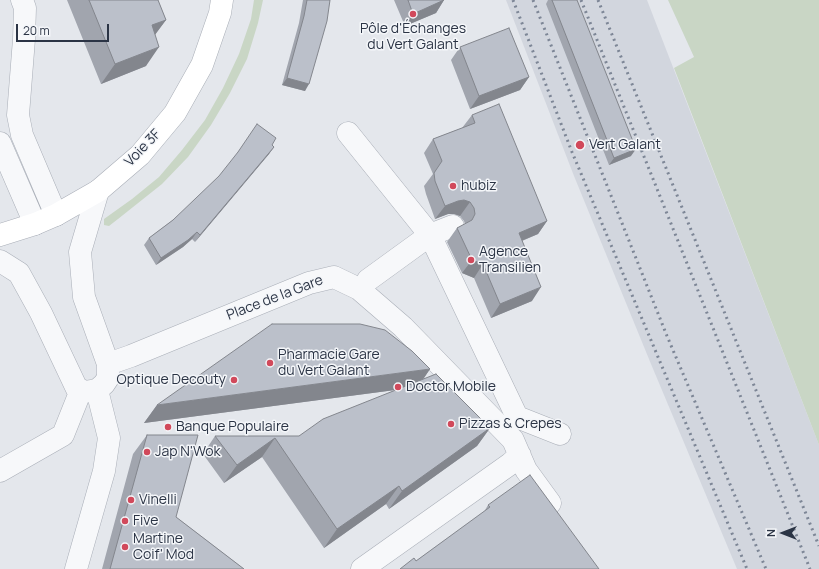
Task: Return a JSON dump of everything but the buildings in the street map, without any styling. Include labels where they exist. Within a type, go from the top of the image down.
[{"type":"main road","name":"Voie 3F","points":[[0,235],[35,224],[56,215],[98,191],[140,155],[175,113],[202,64],[220,13],[222,0]]},
{"type":"street","points":[[22,0],[25,8],[18,115],[22,135],[56,215]]},
{"type":"street","points":[[348,133],[430,235],[513,420],[560,434]]},
{"type":"street","points":[[0,143],[35,224]]},
{"type":"street","points":[[0,261],[20,273],[41,313],[77,389],[89,390],[104,384],[108,378],[108,364],[84,297],[80,252],[98,191]]},
{"type":"street","points":[[368,280],[430,235],[453,226]]},
{"type":"street","name":"Place de la Gare","points":[[108,364],[309,283],[334,277],[359,289],[404,327],[513,440],[526,470],[562,520]]},
{"type":"street","points":[[0,470],[62,435],[89,390]]},
{"type":"street","points":[[76,569],[104,471],[109,438],[89,390]]},
{"type":"street","points":[[362,569],[510,464],[520,455]]},
{"type":"shaded area","points":[[506,0],[647,0],[819,445],[819,569],[737,569],[574,176]]},
{"type":"green space","points":[[254,0],[263,0],[247,59],[230,93],[211,125],[188,157],[162,184],[109,226],[104,225],[104,219],[159,177],[205,120],[223,88],[239,54],[251,19]]},
{"type":"green space","points":[[668,0],[819,0],[819,445],[674,68],[694,57]]},
{"type":"railway","points":[[513,0],[572,152],[747,569]]},
{"type":"railway","points":[[533,0],[667,336],[766,569]]},
{"type":"railway","points":[[581,0],[810,569]]},
{"type":"railway","points":[[598,0],[819,546]]},
{"type":"place","name":"Pôle d'Échanges du Vert Galant","points":[[413,14]]},
{"type":"place","name":"Vert Galant","points":[[580,145]]},
{"type":"place","name":"hubiz","points":[[453,186]]},
{"type":"place","name":"Agence Transilien","points":[[471,260]]},
{"type":"place","name":"Pharmacie Gare du Vert Galant","points":[[270,363]]},
{"type":"place","name":"Optique Decouty","points":[[234,380]]},
{"type":"place","name":"Doctor Mobile","points":[[398,387]]},
{"type":"place","name":"Pizzas & Crepes","points":[[451,424]]},
{"type":"place","name":"Banque Populaire","points":[[168,427]]},
{"type":"place","name":"Jap N'Wok","points":[[147,452]]},
{"type":"place","name":"Vinelli","points":[[131,500]]},
{"type":"place","name":"Five","points":[[125,521]]},
{"type":"place","name":"Martine Coif' Mod","points":[[125,547]]}]
